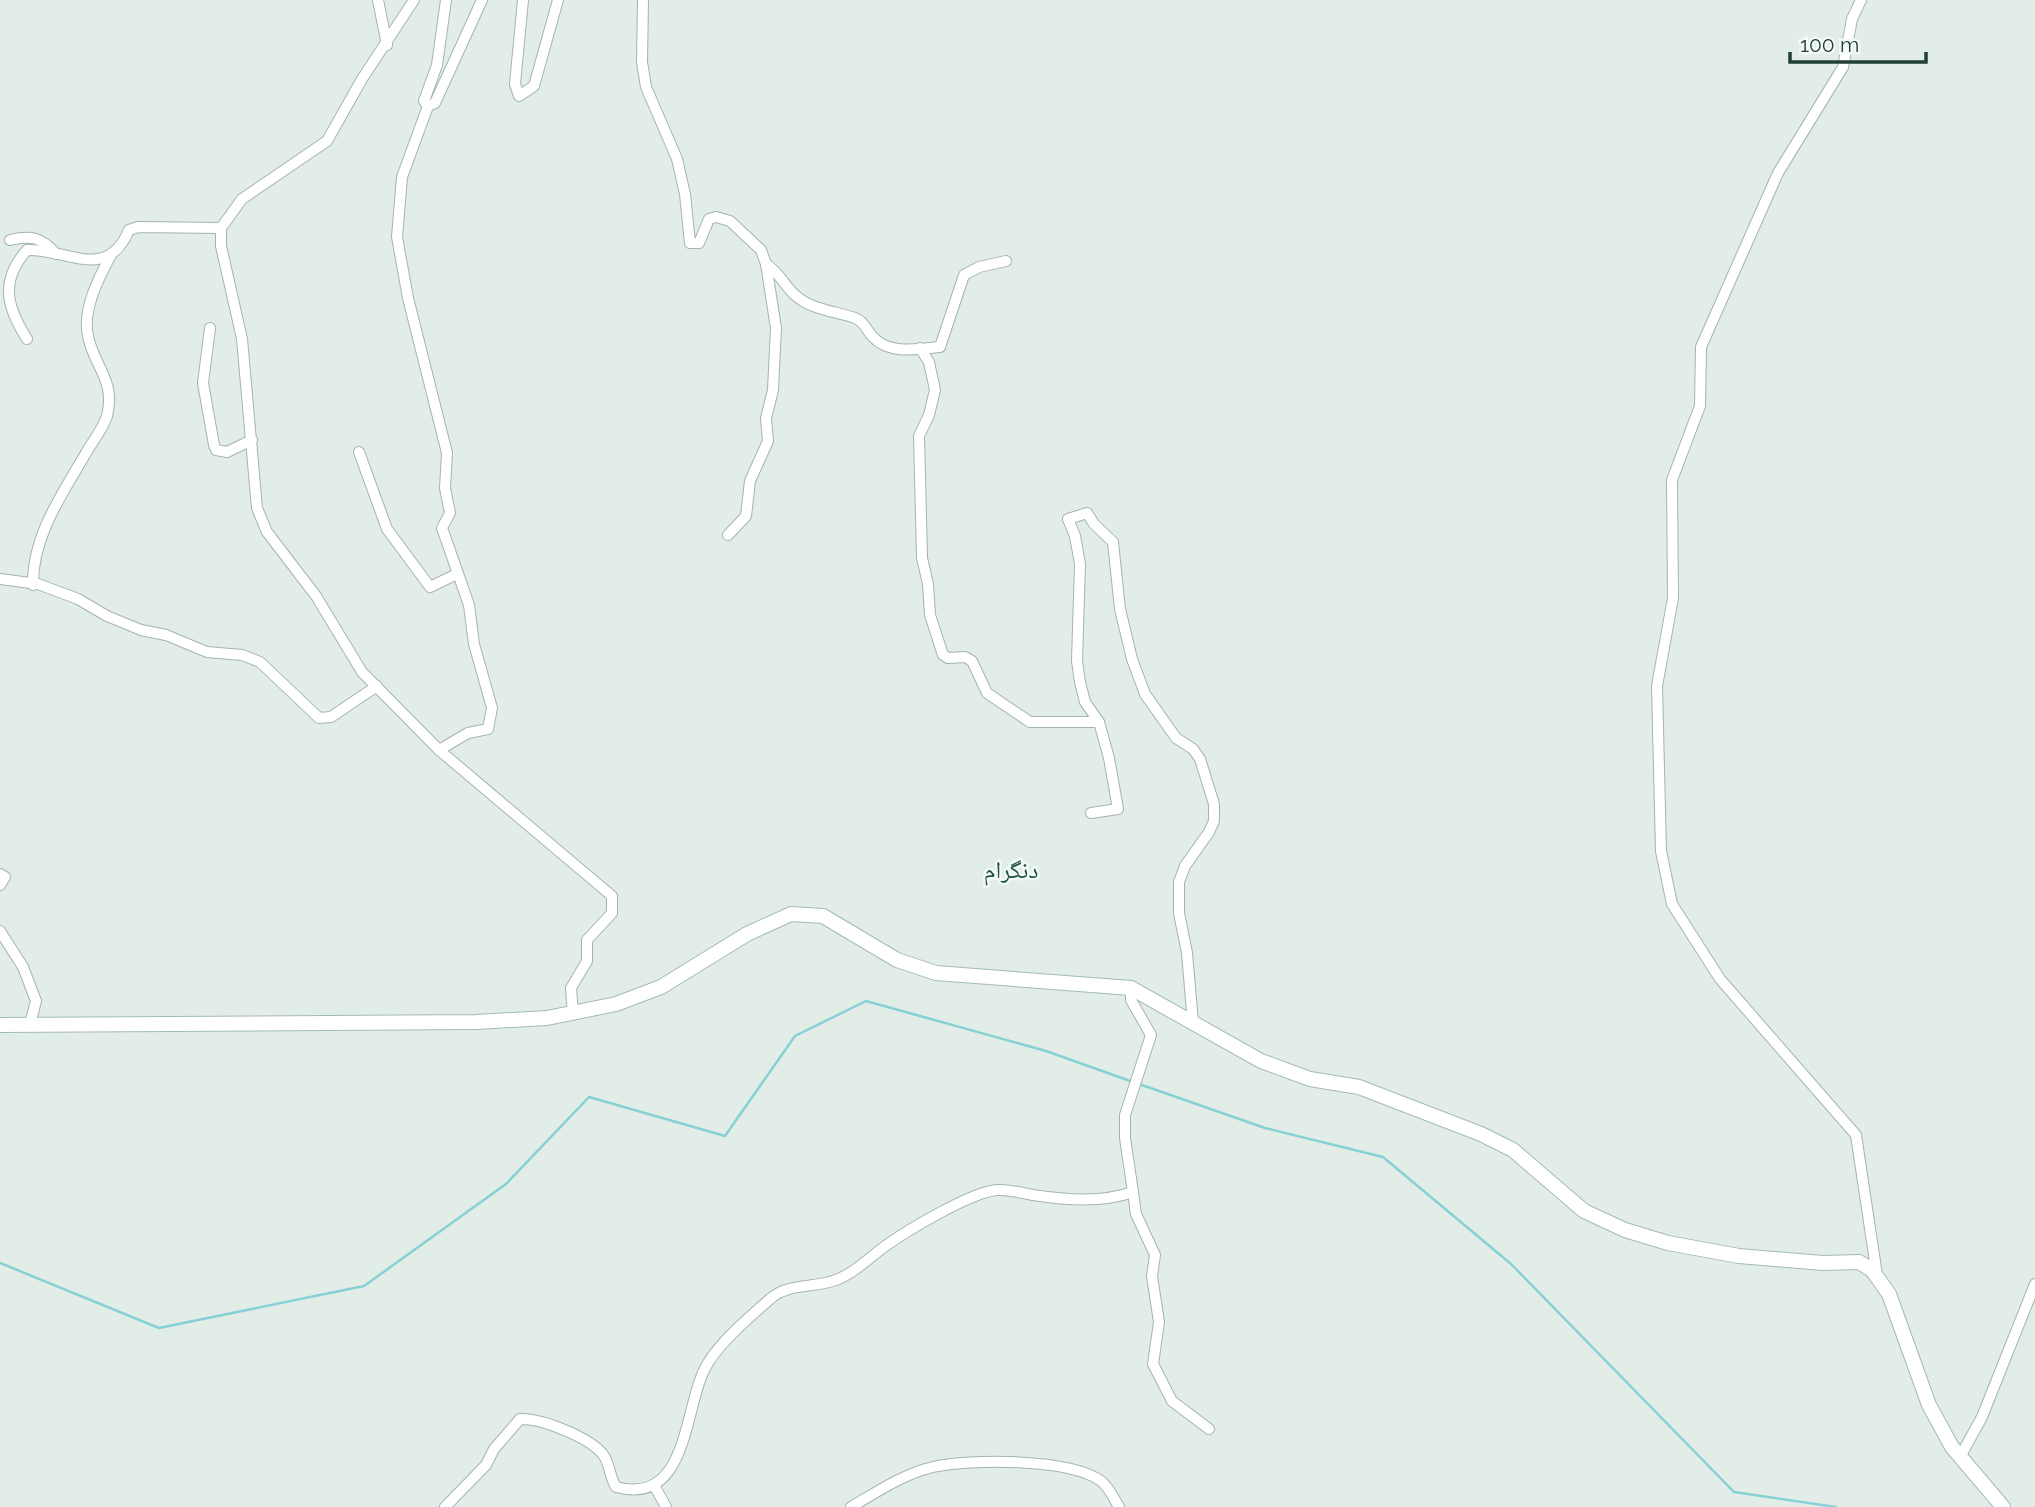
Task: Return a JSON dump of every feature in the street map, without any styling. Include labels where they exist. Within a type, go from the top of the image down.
[{"type":"main road","points":[[0,1025],[476,1022],[573,1014],[616,1004],[661,987],[747,934],[791,914],[823,916],[897,960],[936,973],[1131,988],[1281,1069],[1310,1079],[1359,1087],[1481,1134],[1513,1150],[1584,1211],[1625,1230],[1668,1243],[1739,1256],[1823,1263],[1859,1262],[1877,1277],[1889,1294],[1929,1405],[1960,1457],[2003,1507]]},
{"type":"street","points":[[378,0],[387,45]]},
{"type":"street","points":[[414,0],[387,45],[362,79],[327,141],[242,199],[221,228],[221,246],[242,339],[257,508],[267,532],[316,596],[362,672],[439,750],[612,895],[612,913],[587,940],[587,961],[571,988],[573,1014]]},
{"type":"street","points":[[428,106],[424,101],[437,65],[446,0]]},
{"type":"street","points":[[439,750],[468,733],[488,729],[492,721],[492,708],[474,643],[469,605],[442,528],[450,513],[445,488],[447,453],[420,336],[408,298],[397,237],[402,177],[428,106],[435,103],[482,0]]},
{"type":"street","points":[[523,0],[515,84],[515,93],[519,96],[534,86],[558,0]]},
{"type":"street","points":[[643,0],[645,80],[677,159],[685,194],[690,243],[699,243],[709,219],[716,217],[730,221],[756,243],[766,264],[776,328],[774,390],[767,405],[768,441],[750,481],[746,516],[729,535]]},
{"type":"street","points":[[1861,0],[1853,19],[1843,66],[1778,173],[1718,302],[1701,347],[1700,406],[1672,480],[1673,598],[1657,686],[1661,850],[1672,904],[1720,979],[1856,1135],[1877,1277]]},
{"type":"street","points":[[33,585],[36,551],[44,532],[64,491],[106,419],[110,394],[87,331],[93,296],[111,255],[120,247],[129,230],[138,227],[221,228]]},
{"type":"street","points":[[10,240],[31,237],[42,240],[56,254]]},
{"type":"street","points":[[27,339],[8,304],[4,287],[6,279],[27,250],[81,260],[111,255]]},
{"type":"street","points":[[766,264],[777,271],[804,302],[834,314],[858,319],[870,335],[896,349],[940,347],[944,327],[964,275],[979,267],[1006,261]]},
{"type":"street","points":[[210,328],[203,383],[214,445],[216,450],[226,452],[252,440]]},
{"type":"street","points":[[920,348],[929,362],[935,390],[929,415],[919,436],[922,558],[928,584],[931,622],[943,655],[965,657],[972,662],[987,694],[1030,722],[1099,722]]},
{"type":"street","points":[[359,452],[387,529],[421,576],[430,587],[457,574]]},
{"type":"street","points":[[1091,813],[1118,809],[1109,758],[1099,722],[1085,702],[1077,661],[1080,564],[1075,536],[1068,519],[1082,512],[1087,513],[1094,524],[1113,542],[1120,609],[1132,659],[1145,694],[1176,738],[1193,749],[1200,759],[1212,790],[1214,821],[1185,866],[1179,882],[1179,913],[1187,953],[1193,1023]]},
{"type":"street","points":[[0,579],[33,585],[78,599],[107,616],[141,630],[166,635],[207,652],[242,655],[260,662],[319,719],[331,717],[377,686]]},
{"type":"street","points":[[0,873],[5,877],[0,884]]},
{"type":"street","points":[[0,931],[23,967],[36,1001],[30,1024]]},
{"type":"street","points":[[1131,988],[1130,1000],[1151,1035],[1128,1109],[1125,1138],[1136,1214],[1155,1255],[1152,1276],[1159,1322],[1153,1364],[1172,1401],[1209,1429]]},
{"type":"street","points":[[445,1507],[486,1465],[494,1449],[520,1419],[542,1420],[590,1445],[604,1456],[616,1487],[633,1492],[654,1485],[669,1470],[680,1449],[706,1366],[723,1342],[771,1297],[791,1288],[834,1281],[854,1271],[916,1227],[956,1205],[995,1190],[1060,1199],[1114,1199],[1133,1192]]},
{"type":"street","points":[[1960,1457],[1982,1417],[2035,1284]]},
{"type":"street","points":[[851,1507],[891,1483],[922,1471],[972,1461],[1034,1464],[1093,1476],[1103,1482],[1119,1507]]},
{"type":"street","points":[[654,1485],[666,1507]]},
{"type":"waterway","points":[[0,1263],[159,1328],[364,1286],[506,1184],[589,1097],[725,1136],[795,1036],[866,1001],[1046,1051],[1133,1082]]},
{"type":"waterway","points":[[1139,1084],[1265,1128],[1383,1157],[1511,1264],[1734,1492],[1836,1507]]},
{"type":"district","name":"دنگرام","points":[[1011,870]]}]
